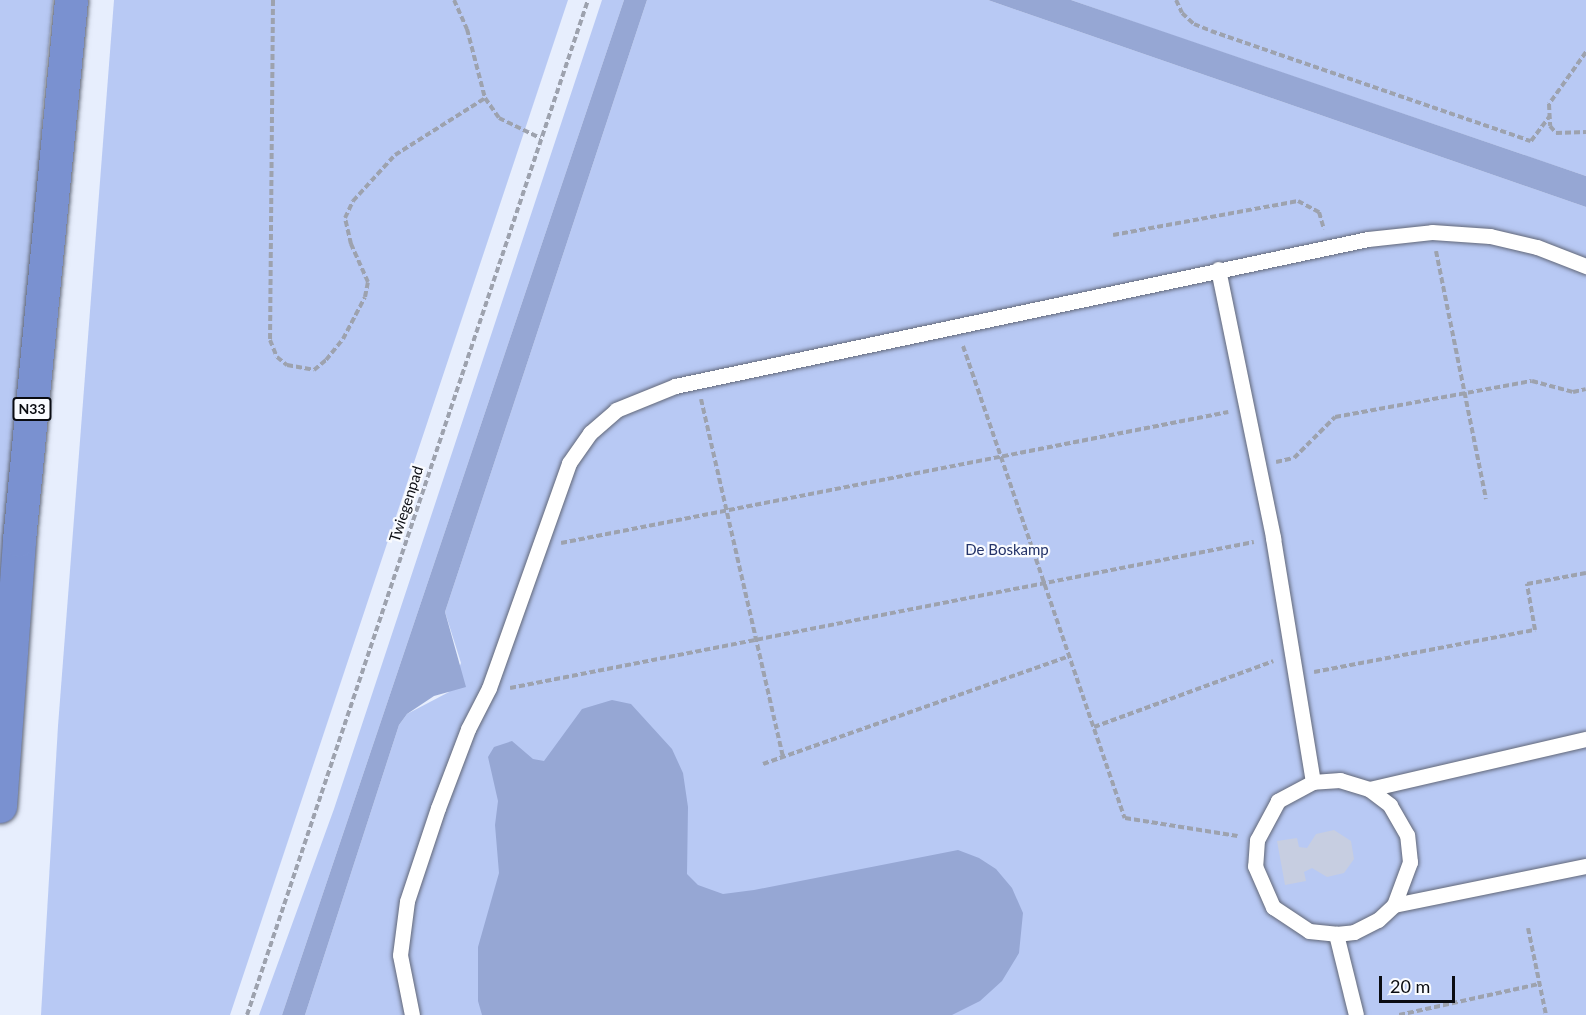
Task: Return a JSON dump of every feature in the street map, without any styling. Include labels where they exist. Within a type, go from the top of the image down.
[{"type":"highway","name":"N33","points":[[0,806],[19,540],[71,0]]},
{"type":"lane","points":[[412,1015],[400,955],[407,901],[468,729],[489,688],[569,463],[590,432],[616,410],[696,381],[1330,247],[1432,232],[1490,236],[1537,247],[1586,266]]},
{"type":"lane","points":[[1218,269],[1273,538],[1313,782]]},
{"type":"lane","points":[[1369,789],[1586,739]]},
{"type":"lane","points":[[1340,780],[1369,789],[1390,805],[1407,835],[1410,861],[1394,905],[1378,920],[1354,932],[1336,934],[1309,931],[1273,907],[1259,883],[1257,840],[1278,801],[1313,782],[1340,780]]},
{"type":"lane","points":[[1394,905],[1586,866]]},
{"type":"lane","points":[[1336,934],[1356,1015]]},
{"type":"path","points":[[273,0],[270,340],[277,357],[287,365],[314,370],[343,339],[365,297],[368,282],[345,218],[353,201],[395,155],[485,98]]},
{"type":"path","points":[[454,0],[467,29],[485,98],[499,118],[540,138]]},
{"type":"path","name":"Twiegenpad","points":[[247,1015],[588,0]]},
{"type":"path","points":[[1176,0],[1182,13],[1194,24],[1211,31],[1531,141],[1550,116]]},
{"type":"path","points":[[1586,52],[1549,104],[1550,116],[1556,133],[1586,132]]},
{"type":"path","points":[[1113,235],[1298,201],[1319,212],[1330,247]]},
{"type":"path","points":[[1432,232],[1486,499]]},
{"type":"path","points":[[956,326],[1125,818],[1257,840]]},
{"type":"path","points":[[696,381],[783,757]]},
{"type":"path","points":[[1258,466],[1294,458],[1335,417],[1532,381],[1573,392],[1586,389]]},
{"type":"path","points":[[539,547],[1246,408]]},
{"type":"path","points":[[489,688],[512,688],[1273,538]]},
{"type":"path","points":[[1295,676],[1535,630],[1527,584],[1586,573]]},
{"type":"path","points":[[1094,727],[1292,654]]},
{"type":"path","points":[[763,764],[1069,656]]},
{"type":"path","points":[[1528,928],[1546,1015]]},
{"type":"path","points":[[1399,1015],[1539,984]]},
{"type":"green space","points":[[0,0],[53,0],[43,104],[31,319],[0,646]]},
{"type":"green space","points":[[114,0],[568,0],[230,1015],[41,1015],[58,726]]},
{"type":"green space","points":[[602,0],[624,0],[282,1015],[259,1015],[334,809]]},
{"type":"green space","name":"De Boskamp","points":[[647,0],[988,0],[1586,207],[1586,1015],[305,1015],[399,725],[407,714],[449,692],[461,663],[445,612]]},
{"type":"green space","points":[[1071,0],[1586,0],[1586,176],[1163,32]]},
{"type":"shaded area","points":[[624,0],[647,0],[445,612],[466,687],[434,696],[407,714],[399,725],[305,1015],[282,1015]]},
{"type":"shaded area","points":[[988,0],[1071,0],[1586,176],[1586,207]]},
{"type":"shaded area","points":[[612,700],[631,704],[672,749],[683,773],[688,807],[687,874],[698,885],[723,894],[754,890],[958,850],[979,858],[996,869],[1012,888],[1023,913],[1019,953],[1002,981],[980,1001],[952,1015],[482,1015],[478,1001],[478,947],[499,873],[495,825],[498,801],[488,757],[494,747],[512,741],[533,759],[544,761],[582,709]]},
{"type":"building","points":[[1334,830],[1351,841],[1354,859],[1344,873],[1327,877],[1312,868],[1304,872],[1306,881],[1285,885],[1277,841],[1297,838],[1299,847],[1307,848],[1316,834]]}]
